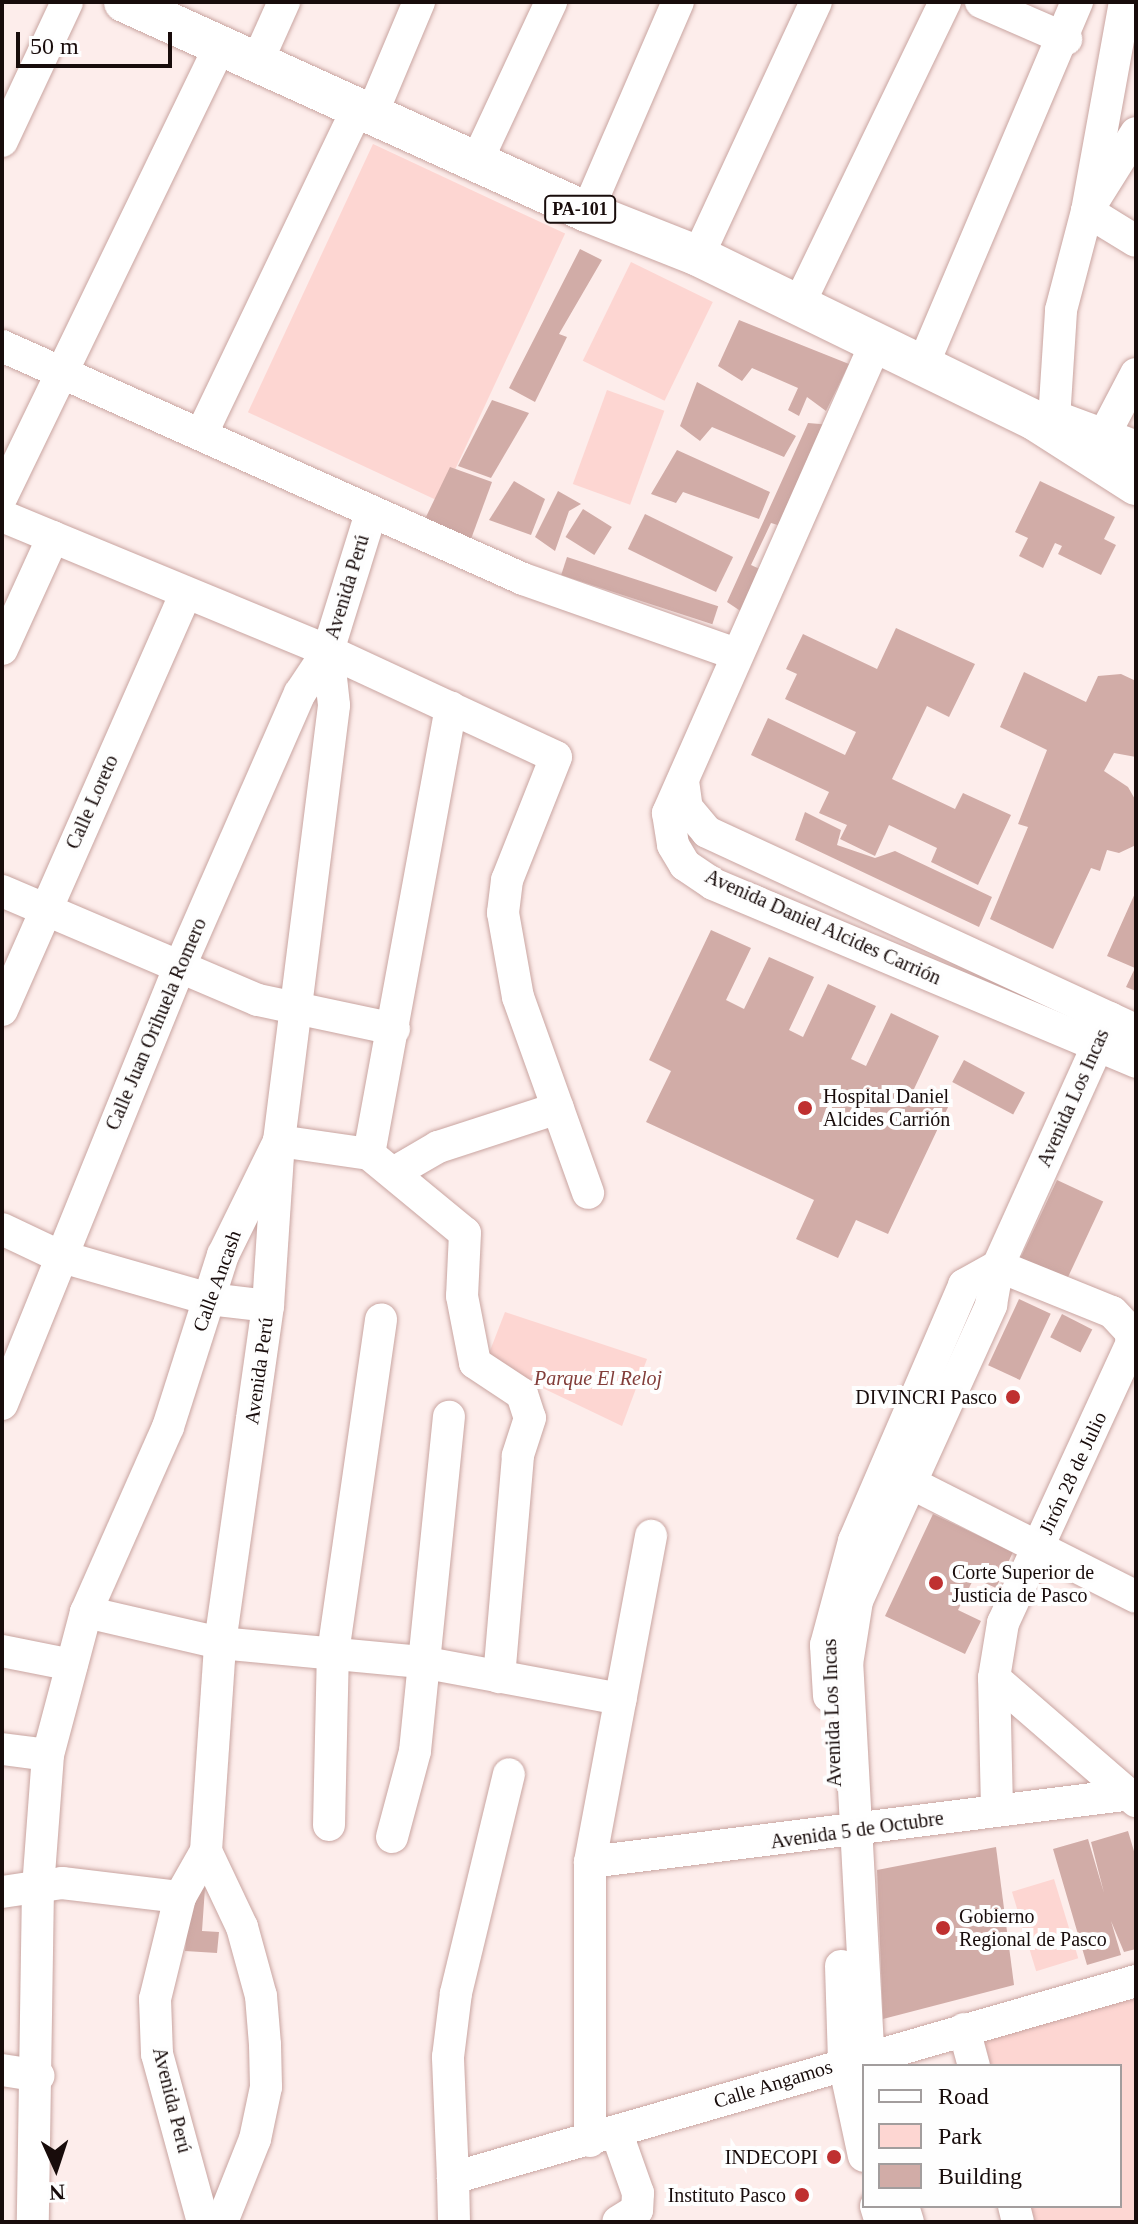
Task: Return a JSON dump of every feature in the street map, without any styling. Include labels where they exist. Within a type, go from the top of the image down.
[{"type":"main road","name":"PA-101","points":[[144,6],[364,113],[587,212],[698,256],[875,345],[1047,425],[1110,449],[1136,485]]},
{"type":"street","points":[[2,141],[67,2]]},
{"type":"street","points":[[258,60],[284,2]]},
{"type":"street","points":[[202,433],[419,2]]},
{"type":"street","points":[[476,163],[551,2]]},
{"type":"street","points":[[587,212],[678,2]]},
{"type":"street","points":[[698,256],[816,2]]},
{"type":"street","points":[[798,306],[945,2]]},
{"type":"street","points":[[981,2],[1066,39]]},
{"type":"street","points":[[922,367],[1066,39],[1077,2]]},
{"type":"street","points":[[1047,425],[1061,310],[1087,211],[1125,2]]},
{"type":"street","points":[[2,496],[221,44]]},
{"type":"street","points":[[1087,211],[1136,133]]},
{"type":"street","points":[[1087,211],[1136,241]]},
{"type":"street","points":[[683,781],[736,654],[875,345]]},
{"type":"street","points":[[2,346],[523,579],[736,654]]},
{"type":"street","points":[[1110,449],[1136,374]]},
{"type":"street","name":"Avenida Perú","points":[[203,2222],[157,2054],[155,1999],[180,1897],[206,1851],[220,1643],[268,1306],[279,1141],[298,1012],[334,705],[328,651],[371,513]]},
{"type":"street","points":[[2,516],[185,596],[328,651],[556,757],[507,880],[503,913],[518,997],[588,1193]]},
{"type":"street","points":[[2,649],[53,537]]},
{"type":"street","name":"Calle Loreto","points":[[2,1010],[43,911],[185,596]]},
{"type":"street","name":"Calle Juan Orihuela Romero","points":[[2,1404],[59,1256],[180,966],[300,693],[328,651]]},
{"type":"street","points":[[382,1163],[394,1029],[451,707]]},
{"type":"street","name":"Avenida Daniel Alcides Carrión","points":[[683,781],[668,813],[673,845],[685,865],[713,884],[1114,1031]]},
{"type":"street","name":"Avenida Daniel Alcides Carrión","points":[[683,781],[687,808],[707,832],[1114,1031],[1136,1062]]},
{"type":"street","points":[[2,891],[43,911],[298,1012],[394,1029]]},
{"type":"street","name":"Avenida Los Incas","points":[[840,1707],[857,1601],[991,1305],[998,1266],[1114,1031]]},
{"type":"street","points":[[279,1141],[382,1163],[558,1108]]},
{"type":"street","name":"Calle Ancash","points":[[33,2222],[39,2076],[38,1888],[48,1755],[86,1612],[168,1427],[209,1299],[279,1141]]},
{"type":"street","points":[[382,1163],[465,1233],[462,1296],[475,1363],[522,1394],[530,1418],[518,1456],[499,1677]]},
{"type":"street","points":[[2,1229],[59,1256],[209,1299],[268,1306]]},
{"type":"street","name":"Avenida Los Incas","points":[[862,2108],[840,1707],[826,1645],[834,1603],[883,1471],[964,1285],[998,1266]]},
{"type":"street","name":"Jirón 28 de Julio","points":[[997,1809],[994,1678],[1003,1623],[1132,1343],[1130,1331],[1112,1312],[998,1266]]},
{"type":"street","points":[[329,1825],[333,1653],[381,1319]]},
{"type":"street","points":[[392,1837],[415,1751],[421,1662],[449,1417]]},
{"type":"street","points":[[883,1471],[914,1480],[1038,1549],[1136,1597]]},
{"type":"street","points":[[618,2222],[637,2210],[638,2193],[603,2136],[590,1862],[651,1536]]},
{"type":"street","points":[[86,1612],[220,1643],[421,1662],[621,1699]]},
{"type":"street","points":[[2,1651],[72,1665]]},
{"type":"street","points":[[994,1678],[1130,1798]]},
{"type":"street","points":[[2,1749],[48,1755]]},
{"type":"street","points":[[454,2222],[448,2057],[456,1993],[509,1774]]},
{"type":"street","name":"Avenida 5 de Octubre","points":[[590,1862],[847,1834],[997,1809],[1130,1798]]},
{"type":"street","points":[[206,1851],[242,1927],[261,1996],[265,2045],[266,2087],[255,2139],[222,2222]]},
{"type":"street","points":[[2,1892],[112,1886],[180,1897]]},
{"type":"street","name":"Calle Angamos","points":[[453,2178],[1136,1981]]},
{"type":"street","points":[[964,2029],[973,2064]]},
{"type":"street","points":[[2,2070],[39,2076]]},
{"type":"green space","points":[[373,144],[565,234],[440,502],[248,412]]},
{"type":"green space","points":[[631,262],[713,302],[665,401],[583,361]]},
{"type":"green space","points":[[607,390],[664,411],[630,505],[573,484]]},
{"type":"green space","name":"Parque El Reloj","points":[[505,1312],[647,1359],[622,1426],[486,1361]]},
{"type":"green space","points":[[1054,1879],[1078,1958],[1036,1971],[1012,1892]]},
{"type":"green space","points":[[1136,1997],[1136,2222],[1035,2222],[1031,2208],[1122,2208],[1122,2064],[990,2064],[984,2041]]},
{"type":"building","points":[[580,249],[602,260],[559,334],[567,337],[535,402],[509,388]]},
{"type":"building","points":[[739,320],[849,364],[826,411],[807,397],[799,416],[788,410],[798,388],[752,368],[742,381],[718,366]]},
{"type":"building","points":[[697,382],[796,436],[784,457],[712,427],[700,441],[680,426]]},
{"type":"building","points":[[492,400],[529,413],[491,478],[458,466]]},
{"type":"building","points":[[808,423],[832,425],[788,528],[771,523],[751,565],[764,571],[745,614],[727,602]]},
{"type":"building","points":[[677,450],[770,492],[759,519],[683,492],[676,503],[651,494]]},
{"type":"building","points":[[450,467],[492,482],[471,539],[425,519]]},
{"type":"building","points":[[514,481],[545,499],[531,535],[489,520]]},
{"type":"building","points":[[1040,481],[1115,517],[1104,539],[1116,545],[1101,575],[1058,554],[1062,546],[1055,543],[1043,568],[1019,556],[1028,538],[1015,532]]},
{"type":"building","points":[[558,491],[581,504],[569,511],[555,551],[535,537]]},
{"type":"building","points":[[583,509],[612,527],[594,555],[566,537]]},
{"type":"building","points":[[645,514],[733,557],[716,592],[628,549]]},
{"type":"building","points":[[567,557],[718,606],[712,624],[561,575]]},
{"type":"building","points":[[896,628],[975,664],[949,717],[927,706],[892,779],[955,809],[963,793],[1011,815],[978,885],[931,862],[937,848],[889,825],[875,856],[840,839],[847,825],[819,813],[829,792],[751,755],[768,718],[845,755],[856,732],[785,699],[797,674],[786,669],[803,634],[877,669]]},
{"type":"building","points":[[1024,672],[1086,702],[1098,676],[1121,674],[1136,681],[1136,757],[1114,753],[1104,771],[1128,787],[1136,801],[1136,845],[1119,853],[1107,850],[1100,871],[1091,868],[1053,949],[990,919],[1028,827],[1018,824],[1047,750],[1000,727]]},
{"type":"building","points":[[805,812],[841,830],[837,845],[875,858],[895,851],[992,897],[979,927],[795,840]]},
{"type":"building","points":[[1136,891],[1136,991],[1126,987],[1135,968],[1107,956]]},
{"type":"building","points":[[711,930],[751,948],[726,1000],[744,1009],[769,957],[814,977],[789,1030],[803,1037],[828,984],[876,1006],[851,1059],[866,1066],[891,1013],[939,1036],[914,1089],[949,1105],[888,1234],[856,1220],[838,1258],[796,1239],[814,1200],[646,1122],[671,1071],[649,1060]]},
{"type":"building","points":[[964,1060],[1025,1092],[1013,1114],[952,1082]]},
{"type":"building","points":[[1057,1180],[1103,1202],[1066,1280],[1020,1259]]},
{"type":"building","points":[[1019,1299],[1051,1314],[1020,1380],[988,1365]]},
{"type":"building","points":[[1062,1314],[1092,1329],[1080,1353],[1050,1337]]},
{"type":"building","name":"Corte Superior de Justicia de Pasco","points":[[933,1514],[1013,1552],[996,1588],[974,1578],[958,1610],[981,1621],[965,1654],[885,1616]]},
{"type":"building","points":[[1128,1831],[1136,1858],[1136,1949],[1124,1952],[1111,1921],[1121,1955],[1087,1965],[1053,1849],[1088,1839],[1104,1893],[1091,1842]]},
{"type":"building","name":"Gobierno Regional de Pasco","points":[[996,1847],[1014,1985],[883,2019],[877,1870]]},
{"type":"building","points":[[191,1887],[205,1888],[202,1931],[219,1932],[217,1953],[185,1951]]},
{"type":"place","name":"Hospital Daniel Alcides Carrión","points":[[805,1108]]},
{"type":"place","name":"DIVINCRI Pasco","points":[[1013,1397]]},
{"type":"place","name":"Corte Superior de Justicia de Pasco","points":[[936,1583]]},
{"type":"place","name":"Gobierno Regional de Pasco","points":[[943,1928]]},
{"type":"place","name":"INDECOPI","points":[[834,2157]]},
{"type":"place","name":"Instituto Pasco","points":[[802,2195]]}]
